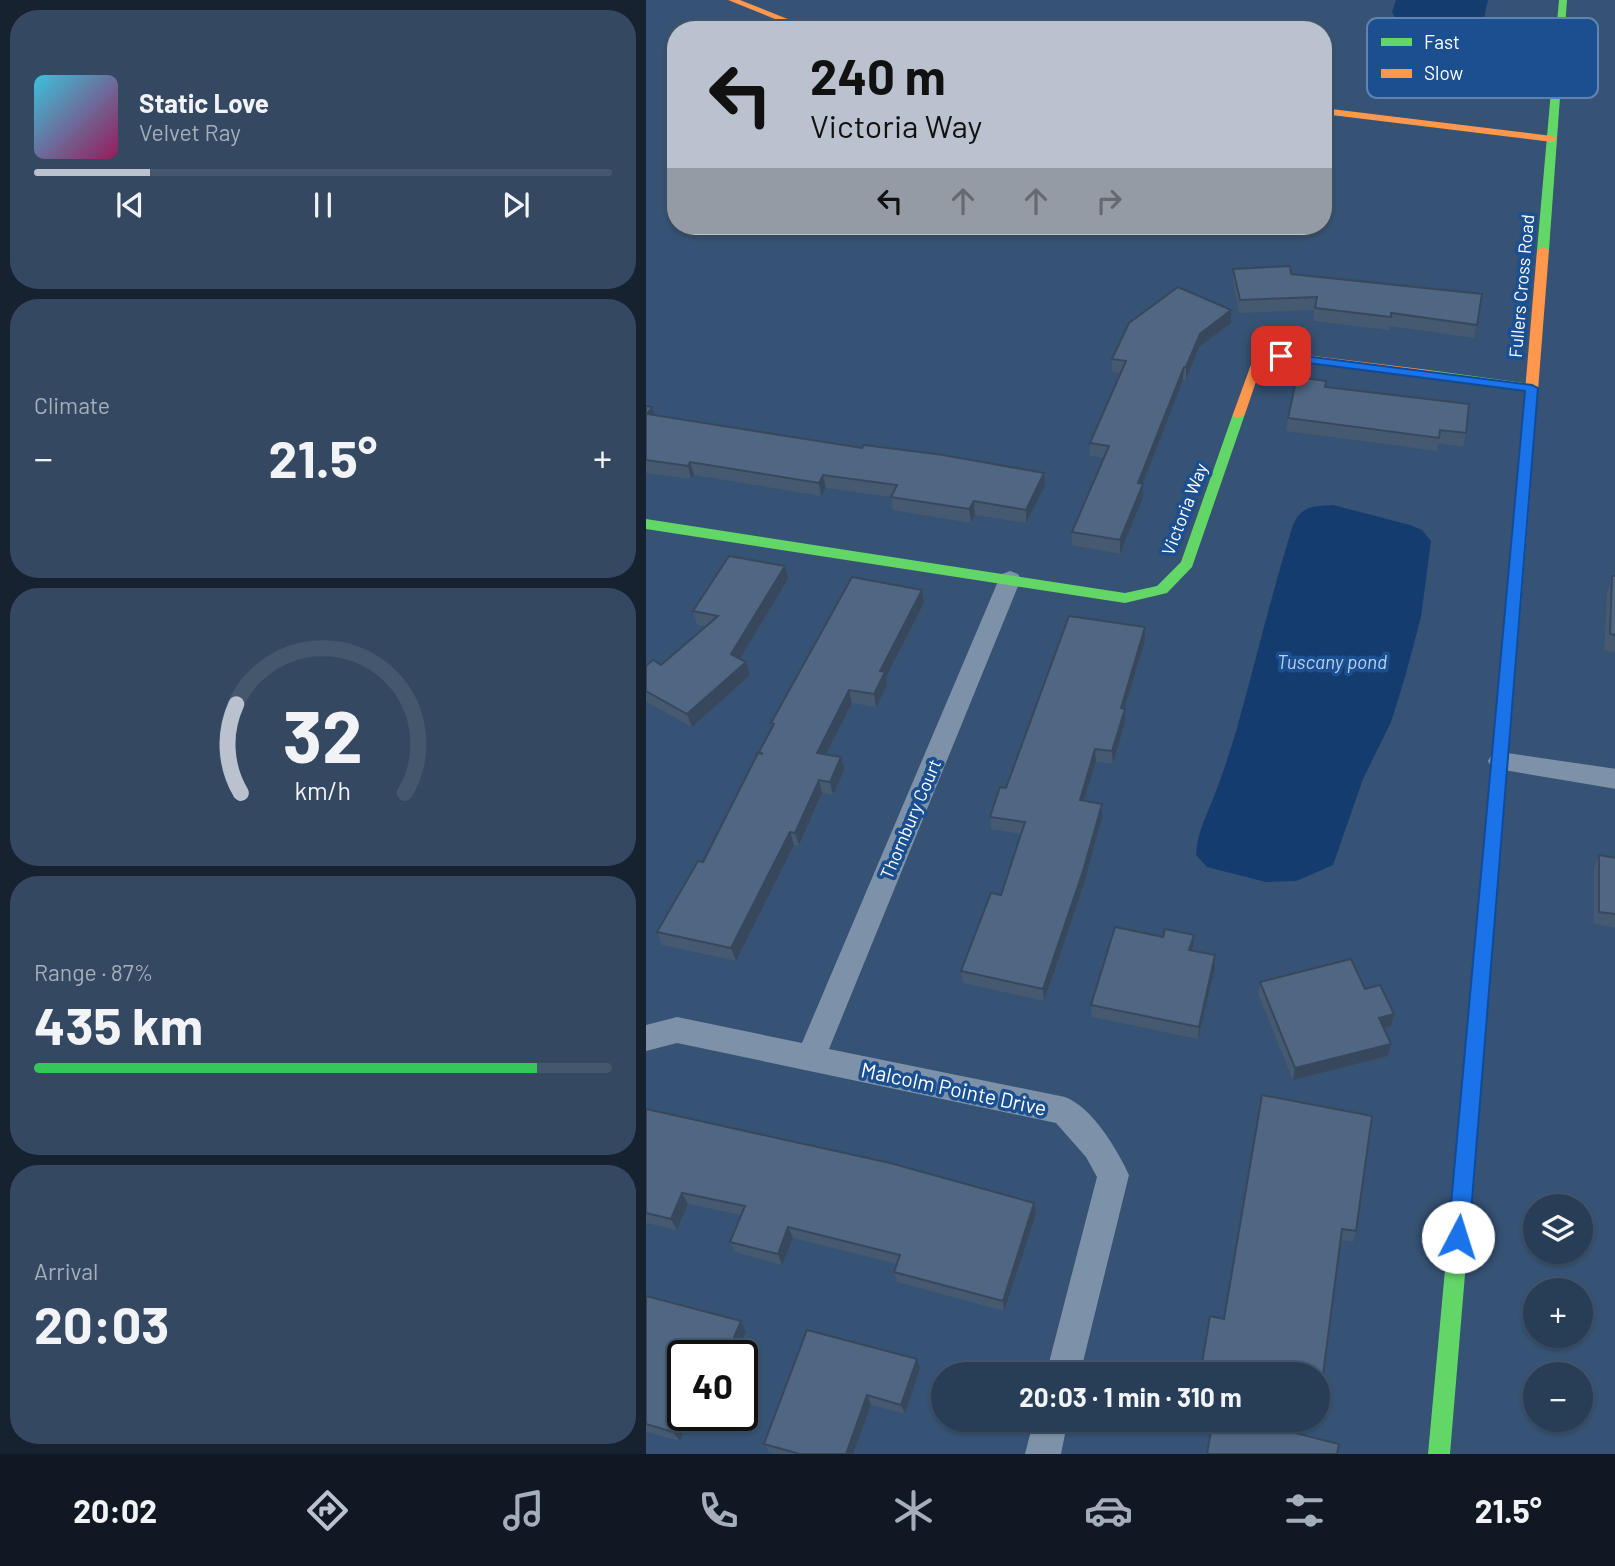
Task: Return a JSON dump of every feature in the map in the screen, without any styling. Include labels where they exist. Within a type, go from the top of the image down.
[{"type":"street","points":[[732,0],[787,21]]},
{"type":"street","name":"Fullers Cross Road","points":[[1562,18],[1563,0]]},
{"type":"street","name":"Fullers Cross Road","points":[[1439,1454],[1501,761],[1555,98]]},
{"type":"street","points":[[1332,112],[1552,139]]},
{"type":"street","name":"Victoria Way","points":[[649,529],[1010,579],[1125,598],[1162,590],[1187,564],[1256,365],[1281,356],[1302,357],[1532,388]]},
{"type":"street","name":"Thornbury Court","points":[[810,1059],[1010,579]]},
{"type":"street","points":[[1501,761],[1615,779]]},
{"type":"street","name":"Malcolm Pointe Drive","points":[[646,1038],[678,1030],[1065,1111],[1097,1147],[1113,1175],[1066,1362]]},
{"type":"street","points":[[1043,1454],[1048,1432]]},
{"type":"water","points":[[1396,0],[1488,0],[1484,18],[1395,18],[1392,12]]},
{"type":"water","name":"Tuscany pond","points":[[1333,505],[1410,525],[1422,530],[1431,541],[1421,617],[1391,722],[1363,779],[1333,865],[1296,881],[1266,882],[1207,867],[1196,855],[1198,840],[1234,737],[1293,525],[1304,511]]},
{"type":"building","points":[[1290,266],[1291,274],[1482,294],[1477,325],[1391,313],[1391,317],[1315,308],[1317,297],[1240,300],[1233,269]]},
{"type":"building","points":[[1178,287],[1231,310],[1200,334],[1184,367],[1138,483],[1143,484],[1120,540],[1072,532],[1109,446],[1090,443],[1126,361],[1112,359],[1129,323]]},
{"type":"building","points":[[1297,377],[1326,381],[1325,387],[1469,404],[1466,433],[1440,430],[1439,438],[1288,418]]},
{"type":"building","points":[[646,406],[652,407],[647,414],[862,448],[864,445],[943,455],[1044,473],[1026,510],[974,501],[969,509],[891,497],[897,485],[823,475],[819,483],[690,462],[688,466],[646,460]]},
{"type":"building","points":[[729,556],[785,566],[731,654],[746,662],[687,714],[646,691],[646,666],[653,660],[661,665],[718,616],[693,611]]},
{"type":"building","points":[[1612,576],[1616,576],[1616,635],[1610,634]]},
{"type":"building","points":[[852,577],[922,590],[880,671],[885,672],[874,694],[849,690],[817,753],[841,757],[830,782],[819,780],[795,833],[790,832],[731,948],[657,932],[698,861],[703,862],[758,753],[763,754],[759,752],[774,724],[771,723]]},
{"type":"building","points":[[1069,616],[1145,627],[1121,708],[1125,709],[1112,751],[1095,749],[1080,800],[1102,804],[1083,871],[1043,989],[961,971],[991,893],[1001,895],[1025,822],[990,817],[1000,787],[1006,788]]},
{"type":"building","points":[[1599,855],[1616,858],[1616,914],[1599,912]]},
{"type":"building","points":[[1115,927],[1163,937],[1165,929],[1194,935],[1189,950],[1215,955],[1199,1027],[1091,1005]]},
{"type":"building","points":[[1351,959],[1365,989],[1380,985],[1394,1014],[1379,1018],[1391,1044],[1295,1068],[1260,982]]},
{"type":"building","points":[[1262,1095],[1372,1116],[1356,1231],[1342,1229],[1325,1362],[1202,1362],[1210,1316],[1224,1319]]},
{"type":"building","points":[[646,1109],[890,1163],[1034,1203],[1003,1301],[894,1272],[900,1255],[788,1227],[778,1254],[730,1242],[745,1206],[682,1193],[671,1219],[646,1213]]},
{"type":"building","points":[[646,1296],[741,1321],[733,1340],[667,1340],[667,1430],[646,1424]]},
{"type":"building","points":[[807,1330],[917,1359],[901,1405],[867,1395],[846,1454],[800,1454],[764,1444]]},
{"type":"building","points":[[1211,1432],[1291,1432],[1339,1444],[1337,1454],[1207,1454]]},
{"type":"traffic: fast","points":[[1562,18],[1563,0]]},
{"type":"traffic: fast","points":[[1543,250],[1555,98]]},
{"type":"traffic: fast","points":[[1429,374],[1532,388]]},
{"type":"traffic: fast","points":[[646,524],[1125,598],[1162,590],[1187,564],[1239,414]]},
{"type":"traffic: fast","points":[[1439,1454],[1519,544]]},
{"type":"traffic: slow","points":[[732,0],[787,21]]},
{"type":"traffic: slow","points":[[1332,112],[1552,139]]},
{"type":"traffic: slow","points":[[1519,544],[1543,250]]},
{"type":"traffic: slow","points":[[1239,414],[1256,365],[1281,356],[1429,374]]},
{"type":"route","points":[[1281,356],[1532,388],[1458,1237]]}]
